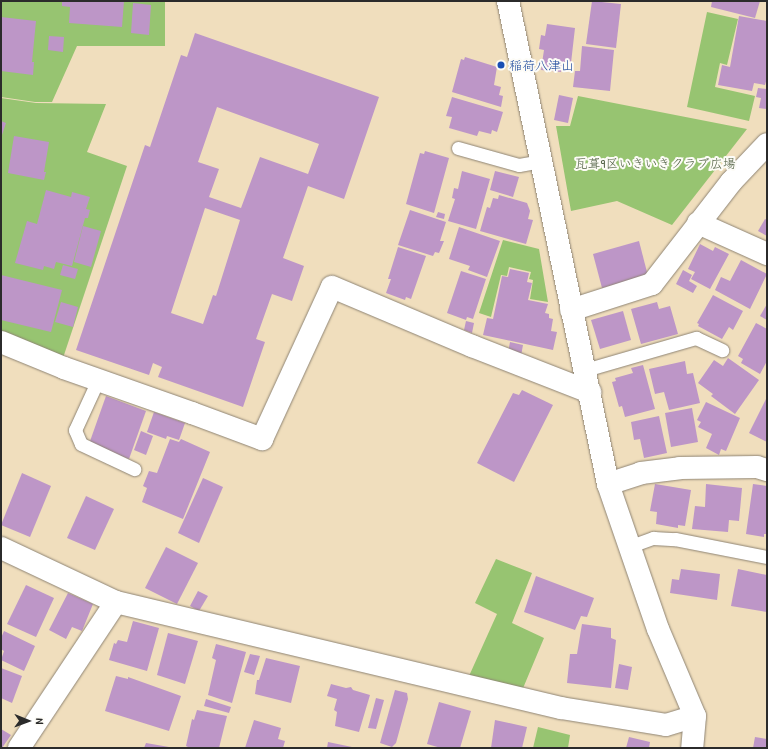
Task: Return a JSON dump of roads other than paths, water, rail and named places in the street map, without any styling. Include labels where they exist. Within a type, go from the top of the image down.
[{"type":"street","points":[[508,1],[608,484],[628,547],[658,629],[695,716],[692,748]]},
{"type":"street","points":[[572,310],[652,284],[731,182],[767,144]]},
{"type":"street","points":[[698,223],[767,254]]},
{"type":"street","points":[[1,342],[64,368],[262,440],[332,287],[472,346],[590,392]]},
{"type":"street","points":[[608,484],[641,473],[680,468],[757,467],[767,470]]},
{"type":"street","points":[[1,548],[116,602],[561,708],[666,725],[695,716]]},
{"type":"street","points":[[19,748],[116,602]]},
{"type":"lane","points":[[458,148],[519,165],[541,161]]},
{"type":"lane","points":[[585,370],[696,338],[722,350]]},
{"type":"lane","points":[[98,380],[75,430],[81,444],[134,469]]},
{"type":"lane","points":[[628,547],[653,538],[675,539],[767,557]]},
{"type":"place","name":"稲荷八津山","points":[[501,65]]},
{"type":"park label","name":"瓦葺9区いきいきクラブ広場","points":[[655,163]]}]
